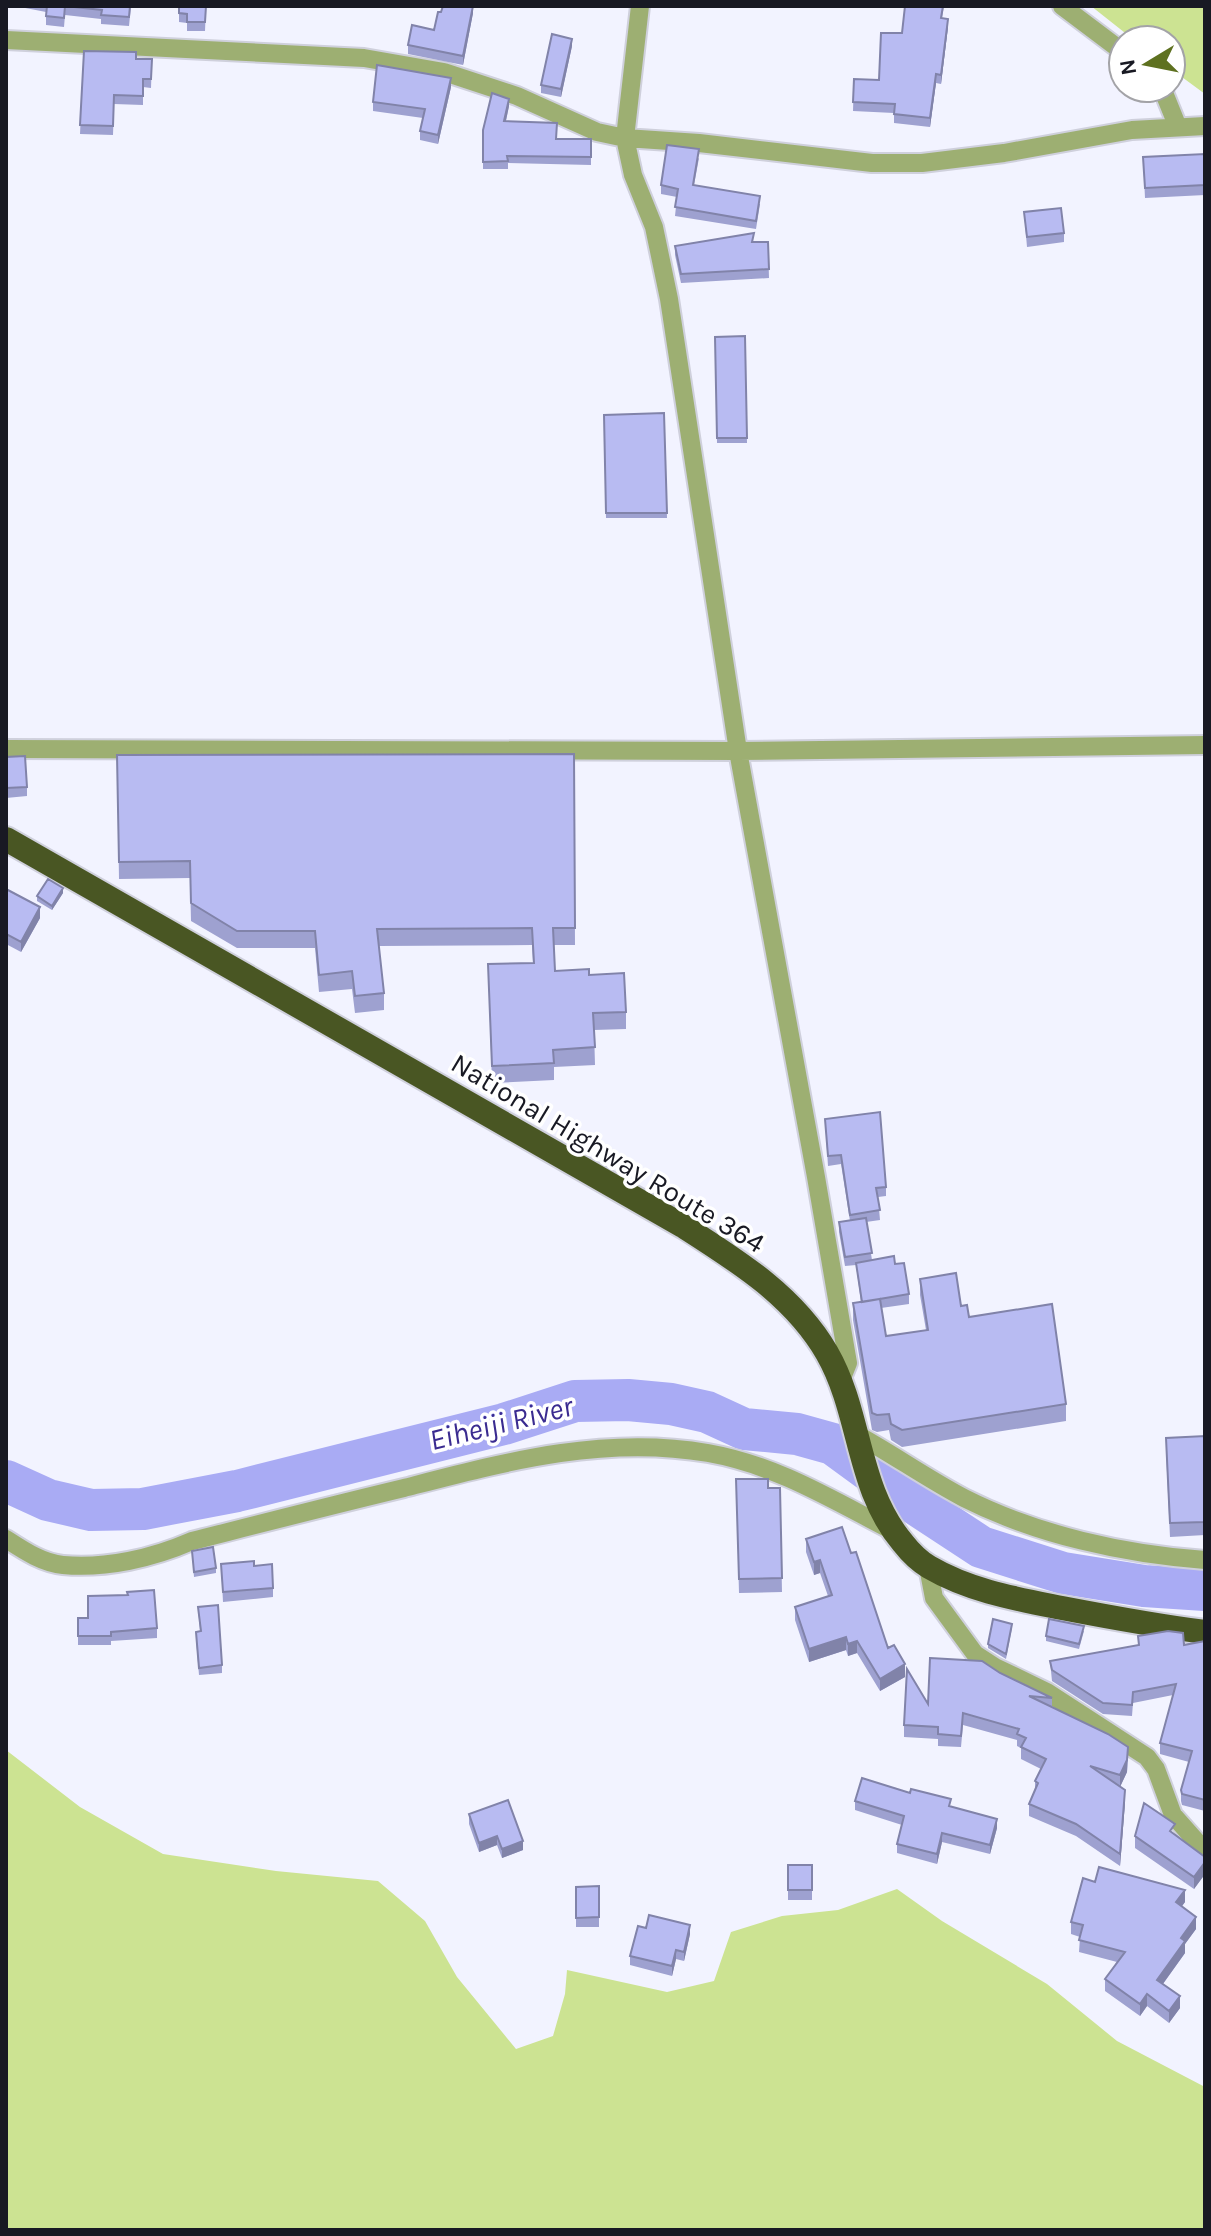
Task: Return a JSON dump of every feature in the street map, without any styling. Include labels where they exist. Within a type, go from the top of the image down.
[{"type":"highway","name":"National Highway Route 364","points":[[6,839],[739,1261],[783,1298],[806,1323],[827,1354],[840,1383],[867,1481],[886,1522],[928,1567],[967,1585],[1000,1595],[1205,1632]]},
{"type":"street","points":[[640,6],[625,138],[633,175],[654,227],[669,299],[738,751],[848,1363],[840,1383]]},
{"type":"street","points":[[1062,6],[1107,40]]},
{"type":"street","points":[[6,40],[364,58],[444,72],[517,96],[597,132],[625,138],[699,143],[872,163],[922,163],[1004,153],[1132,130],[1177,125],[1205,126]]},
{"type":"street","points":[[1168,104],[1177,125]]},
{"type":"street","points":[[6,749],[738,751],[1205,745]]},
{"type":"street","points":[[855,1437],[965,1498],[1019,1521],[1158,1557],[1205,1560]]},
{"type":"street","points":[[6,1539],[27,1554],[61,1565],[108,1564],[164,1553],[192,1541],[524,1459],[598,1447],[642,1446],[709,1453],[789,1476],[886,1522]]},
{"type":"street","points":[[928,1567],[934,1598],[975,1654],[1047,1692],[1147,1757],[1156,1769],[1173,1815],[1205,1851]]},
{"type":"green space","points":[[1091,6],[1205,6],[1205,94],[1187,81],[1187,24],[1114,24]]},
{"type":"green space","points":[[6,1750],[80,1807],[163,1854],[276,1871],[378,1881],[425,1921],[457,1977],[516,2049],[553,2036],[565,1994],[567,1970],[667,1992],[714,1981],[731,1932],[782,1916],[838,1910],[897,1889],[942,1921],[1047,1984],[1117,2041],[1205,2087],[1205,2230],[6,2230]]},
{"type":"building","points":[[47,6],[65,6],[64,18],[46,16]]},
{"type":"building","points":[[65,6],[130,6],[129,17],[101,15],[102,10]]},
{"type":"building","points":[[179,6],[206,6],[205,22],[187,22],[187,14],[179,13]]},
{"type":"building","points":[[443,6],[473,6],[463,56],[408,45],[412,25],[434,30],[438,12]]},
{"type":"building","points":[[905,6],[943,6],[941,18],[948,19],[941,75],[936,74],[930,118],[894,114],[895,104],[853,102],[854,79],[879,80],[881,33],[902,33]]},
{"type":"building","points":[[552,34],[572,39],[561,89],[541,85]]},
{"type":"building","points":[[84,51],[136,52],[136,59],[152,59],[151,79],[143,79],[143,96],[114,95],[113,126],[80,125]]},
{"type":"building","points":[[377,65],[451,78],[438,135],[420,131],[425,109],[373,102]]},
{"type":"building","points":[[492,93],[509,99],[504,121],[557,123],[556,139],[591,139],[591,157],[507,156],[508,161],[483,162],[483,130]]},
{"type":"building","points":[[667,145],[699,149],[693,185],[760,196],[756,221],[675,207],[678,189],[661,185]]},
{"type":"building","points":[[1205,154],[1205,185],[1145,188],[1143,157]]},
{"type":"building","points":[[1061,208],[1064,233],[1027,237],[1024,212]]},
{"type":"building","points":[[754,233],[752,242],[768,242],[769,269],[681,274],[675,246]]},
{"type":"building","points":[[745,336],[747,438],[717,438],[715,337]]},
{"type":"building","points":[[664,413],[667,513],[606,513],[604,415]]},
{"type":"building","points":[[574,754],[575,928],[553,928],[555,971],[589,969],[589,975],[624,973],[626,1012],[593,1013],[595,1047],[553,1050],[554,1063],[492,1066],[488,964],[534,963],[532,928],[377,929],[384,993],[355,996],[352,971],[319,975],[315,931],[237,931],[191,903],[190,861],[119,862],[117,755]]},
{"type":"building","points":[[25,756],[27,787],[6,788],[6,757]]},
{"type":"building","points":[[48,879],[63,888],[52,906],[37,896]]},
{"type":"building","points":[[6,889],[40,907],[21,942],[6,934]]},
{"type":"building","points":[[880,1112],[886,1187],[876,1188],[880,1210],[850,1215],[841,1155],[828,1156],[825,1119]]},
{"type":"building","points":[[866,1218],[872,1253],[845,1257],[839,1222]]},
{"type":"building","points":[[894,1256],[895,1264],[904,1263],[909,1294],[862,1302],[856,1263]]},
{"type":"building","points":[[956,1273],[961,1306],[967,1305],[969,1317],[1052,1304],[1066,1404],[902,1430],[891,1424],[889,1414],[872,1413],[853,1303],[880,1299],[886,1336],[928,1330],[920,1279]]},
{"type":"building","points":[[1205,1436],[1205,1522],[1170,1523],[1166,1438]]},
{"type":"building","points":[[736,1479],[768,1479],[768,1488],[780,1488],[782,1578],[739,1579]]},
{"type":"building","points":[[842,1527],[851,1553],[856,1552],[888,1648],[894,1645],[905,1664],[880,1679],[857,1641],[848,1644],[846,1637],[809,1649],[795,1607],[832,1595],[820,1560],[814,1562],[806,1539]]},
{"type":"building","points":[[213,1547],[216,1568],[194,1572],[192,1551]]},
{"type":"building","points":[[254,1561],[254,1566],[272,1564],[273,1588],[223,1592],[221,1564]]},
{"type":"building","points":[[154,1590],[157,1628],[111,1632],[111,1636],[78,1636],[78,1618],[88,1618],[88,1596],[128,1595],[127,1592]]},
{"type":"building","points":[[218,1605],[222,1665],[199,1668],[196,1632],[201,1631],[198,1607]]},
{"type":"building","points":[[993,1619],[1012,1624],[1006,1654],[988,1644]]},
{"type":"building","points":[[1049,1619],[1084,1626],[1079,1644],[1046,1636]]},
{"type":"building","points":[[1168,1631],[1183,1633],[1184,1645],[1205,1641],[1205,1800],[1182,1794],[1192,1751],[1160,1743],[1176,1684],[1133,1692],[1132,1705],[1103,1703],[1052,1670],[1050,1661],[1139,1645],[1138,1636]]},
{"type":"building","points":[[930,1658],[982,1661],[1052,1698],[1029,1696],[1128,1747],[1127,1760],[1120,1775],[1090,1766],[1125,1790],[1120,1854],[1076,1824],[1029,1804],[1038,1783],[1035,1781],[1046,1759],[1021,1747],[1026,1738],[1017,1734],[1019,1729],[963,1713],[961,1736],[938,1734],[938,1727],[904,1725],[907,1669],[928,1704]]},
{"type":"building","points":[[862,1778],[910,1793],[911,1789],[951,1799],[949,1806],[997,1819],[990,1845],[942,1833],[937,1854],[897,1844],[904,1816],[855,1801]]},
{"type":"building","points":[[508,1800],[523,1841],[502,1849],[497,1836],[479,1843],[469,1814]]},
{"type":"building","points":[[1144,1803],[1175,1824],[1170,1831],[1205,1857],[1205,1862],[1194,1877],[1135,1836]]},
{"type":"building","points":[[788,1865],[812,1865],[812,1890],[788,1890]]},
{"type":"building","points":[[1099,1867],[1185,1890],[1176,1902],[1196,1917],[1181,1938],[1185,1941],[1157,1980],[1180,1996],[1169,2011],[1147,1994],[1140,2004],[1105,1979],[1125,1952],[1079,1940],[1083,1925],[1071,1922],[1083,1878],[1095,1882]]},
{"type":"building","points":[[599,1886],[599,1917],[576,1918],[576,1887]]},
{"type":"building","points":[[649,1915],[690,1925],[684,1952],[676,1950],[672,1966],[630,1956],[638,1926],[646,1928]]},
{"type":"waterway","name":"Eiheiji River","points":[[6,1481],[48,1500],[91,1510],[143,1509],[237,1491],[504,1424],[575,1401],[628,1400],[671,1404],[707,1412],[744,1429],[797,1434],[833,1444],[981,1547],[1063,1573],[1144,1586],[1205,1590]]}]
